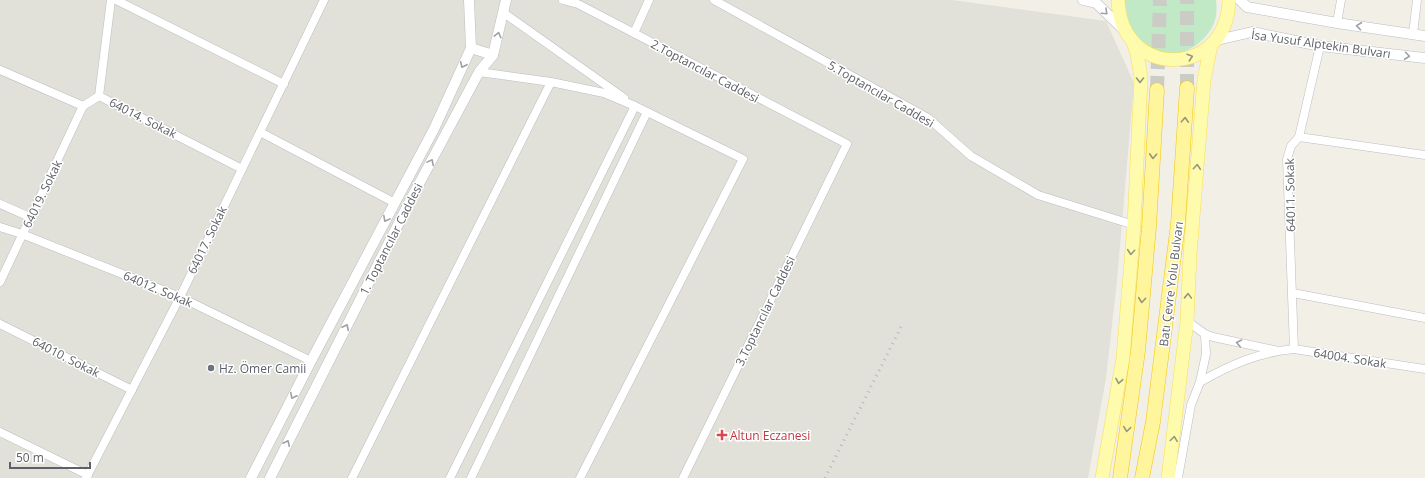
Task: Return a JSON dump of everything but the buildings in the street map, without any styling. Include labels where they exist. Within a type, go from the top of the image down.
[{"type":"highway","name":"Batı Çevre Yolu Bulvarı","points":[[1142,478],[1155,408],[1178,224],[1186,88]]},
{"type":"highway","name":"Batı Çevre Yolu Bulvarı","points":[[1120,478],[1138,343],[1149,227],[1157,90]]},
{"type":"main road","points":[[1118,0],[1119,16],[1124,30],[1133,42],[1143,51],[1158,58],[1174,60],[1190,58],[1205,51],[1214,43],[1224,27],[1228,13],[1229,0]]},
{"type":"main road","points":[[1102,478],[1123,358],[1134,225],[1141,78],[1137,53],[1133,42]]},
{"type":"main road","points":[[1168,478],[1188,321],[1190,255],[1204,80],[1214,43]]},
{"type":"street","points":[[99,96],[111,0]]},
{"type":"street","points":[[116,0],[284,84]]},
{"type":"street","name":"64017. Sokak","points":[[87,477],[180,297],[324,0]]},
{"type":"street","name":"1. Toptancılar Caddesi","points":[[251,478],[434,129],[471,48],[469,0]]},
{"type":"street","name":"1. Toptancılar Caddesi","points":[[270,478],[412,197],[479,72],[493,55],[506,0]]},
{"type":"street","name":"2.Toptancılar Caddesi","points":[[563,0],[578,4],[847,144]]},
{"type":"street","points":[[634,33],[649,0]]},
{"type":"street","name":"5.Toptancılar Caddesi","points":[[714,0],[928,118],[971,156],[1038,195],[1134,225]]},
{"type":"street","points":[[1083,0],[1096,3],[1124,30]]},
{"type":"street","name":"İsa Yusuf Alptekin Bulvarı","points":[[1240,0],[1247,7],[1337,23],[1425,36]]},
{"type":"street","points":[[1337,23],[1341,0]]},
{"type":"street","points":[[1412,34],[1417,0]]},
{"type":"street","points":[[504,13],[635,106]]},
{"type":"street","name":"İsa Yusuf Alptekin Bulvarı","points":[[1214,43],[1252,32],[1320,46],[1425,58]]},
{"type":"street","name":"64011. Sokak","points":[[1294,349],[1287,159],[1291,146],[1299,137],[1320,46]]},
{"type":"street","points":[[471,48],[493,55]]},
{"type":"street","points":[[0,70],[83,106]]},
{"type":"street","points":[[479,72],[551,82],[604,93],[635,106],[743,159],[580,478]]},
{"type":"street","points":[[352,478],[551,82]]},
{"type":"street","name":"64014. Sokak","points":[[83,106],[99,96],[242,169]]},
{"type":"street","name":"64019. Sokak","points":[[0,282],[22,234],[32,218],[83,106]]},
{"type":"street","points":[[450,478],[635,106]]},
{"type":"street","points":[[472,478],[647,112]]},
{"type":"street","points":[[260,132],[395,203]]},
{"type":"street","points":[[1299,137],[1425,155]]},
{"type":"street","name":"3.Toptancılar Caddesi","points":[[683,478],[847,144]]},
{"type":"street","points":[[0,204],[32,218]]},
{"type":"street","name":"64012. Sokak","points":[[0,226],[180,297],[311,361]]},
{"type":"street","points":[[1293,293],[1425,318]]},
{"type":"street","points":[[1188,321],[1205,334],[1213,337],[1275,350]]},
{"type":"street","name":"64010. Sokak","points":[[0,324],[132,390]]},
{"type":"street","points":[[1178,478],[1191,405],[1200,382],[1206,354],[1205,334]]},
{"type":"street","name":"64004. Sokak","points":[[1275,350],[1294,349],[1425,369]]},
{"type":"street","points":[[1200,382],[1242,360],[1275,350]]},
{"type":"street","points":[[0,432],[87,477]]},
{"type":"shaded area","points":[[0,0],[952,0],[1106,21],[1134,83],[1117,281],[1106,378],[1088,478],[0,478]]},
{"type":"green space","points":[[1124,0],[1216,0],[1216,17],[1208,34],[1196,45],[1181,53],[1165,54],[1150,48],[1131,34]]},
{"type":"tunnel","points":[[1157,90],[1160,0]]},
{"type":"tunnel","points":[[1187,0],[1187,88]]},
{"type":"railway","points":[[825,478],[901,327]]},
{"type":"place","name":"Hz. Ömer Camii","points":[[211,368]]},
{"type":"place","name":"Altun Eczanesi","points":[[722,435]]}]
